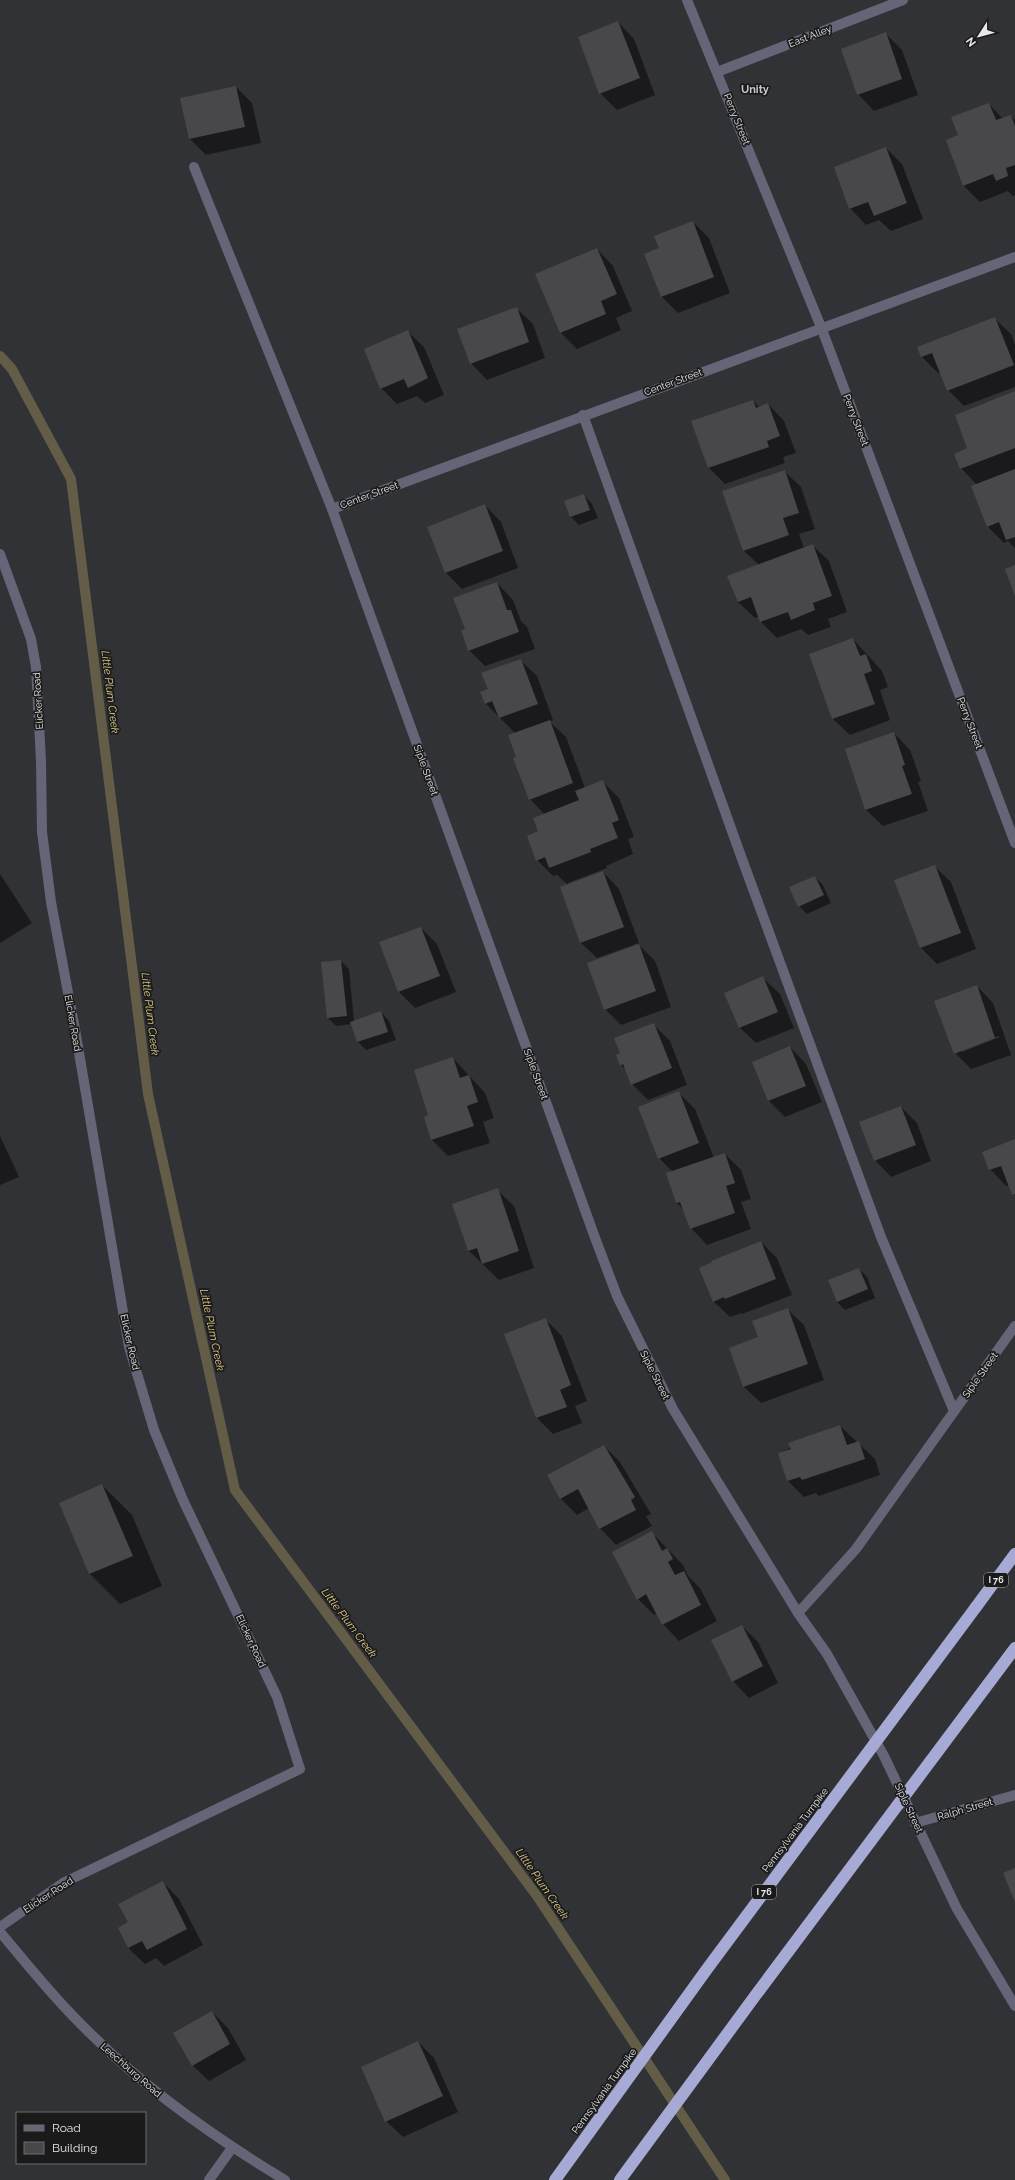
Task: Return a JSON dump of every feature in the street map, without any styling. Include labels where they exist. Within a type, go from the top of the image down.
[{"type":"highway","name":"Pennsylvania Turnpike","points":[[555,2180],[707,1969],[1015,1554]]},
{"type":"highway","points":[[620,2180],[755,1996],[1015,1648]]},
{"type":"street","name":"Perry Street","points":[[687,0],[718,72],[821,327],[1015,843]]},
{"type":"street","name":"East Alley","points":[[718,72],[902,0]]},
{"type":"street","name":"Siple Street","points":[[194,167],[332,509],[617,1296],[673,1409],[798,1613],[827,1654],[853,1699],[884,1756],[957,1910],[1015,2006]]},
{"type":"street","name":"Center Street","points":[[332,509],[821,327],[1015,257]]},
{"type":"street","points":[[583,415],[742,859],[879,1230],[954,1411]]},
{"type":"street","name":"Elicker Road","points":[[0,554],[31,639],[36,667],[41,761],[42,832],[51,902],[76,1035],[129,1347],[157,1437],[183,1500],[278,1697],[300,1769],[63,1883],[0,1927]]},
{"type":"street","name":"Siple Street","points":[[798,1613],[856,1549],[1015,1326]]},
{"type":"street","name":"Ralph Street","points":[[915,1823],[1015,1795]]},
{"type":"street","name":"Leechburg Road","points":[[0,1932],[31,1970],[95,2038],[163,2098],[232,2148],[285,2180]]},
{"type":"street","points":[[209,2180],[232,2148]]},
{"type":"building","points":[[618,21],[640,78],[599,94],[578,37]]},
{"type":"building","points":[[886,32],[902,79],[857,95],[841,49]]},
{"type":"building","points":[[236,86],[245,127],[189,139],[180,98]]},
{"type":"building","points":[[989,103],[996,120],[1011,115],[1015,126],[1015,165],[1006,168],[1008,176],[996,181],[993,174],[963,186],[946,140],[958,135],[951,117]]},
{"type":"building","points":[[886,147],[907,203],[874,216],[868,202],[849,209],[834,167]]},
{"type":"building","points":[[693,221],[714,277],[661,297],[644,254],[659,248],[654,236]]},
{"type":"building","points":[[597,248],[617,294],[601,301],[606,314],[560,333],[535,274]]},
{"type":"building","points":[[517,307],[529,342],[470,364],[457,329]]},
{"type":"building","points":[[995,317],[1014,365],[947,391],[932,353],[921,357],[917,347]]},
{"type":"building","points":[[408,330],[428,378],[408,388],[404,379],[380,389],[364,349]]},
{"type":"building","points":[[1015,391],[1015,448],[960,469],[954,454],[967,448],[955,415]]},
{"type":"building","points":[[753,400],[756,408],[768,403],[780,436],[767,441],[769,447],[708,468],[691,421]]},
{"type":"building","points":[[1015,469],[1015,537],[1006,540],[999,522],[987,527],[971,486]]},
{"type":"building","points":[[785,470],[799,513],[783,518],[789,535],[743,551],[722,491]]},
{"type":"building","points":[[584,494],[590,510],[570,517],[564,501]]},
{"type":"building","points":[[485,504],[503,551],[445,573],[427,527]]},
{"type":"building","points":[[813,544],[832,596],[813,603],[815,610],[791,620],[788,612],[760,622],[751,597],[738,602],[727,576]]},
{"type":"building","points":[[1015,565],[1015,596],[1005,569]]},
{"type":"building","points":[[497,582],[507,610],[511,610],[519,632],[468,651],[461,630],[465,629],[453,598]]},
{"type":"building","points":[[853,638],[860,656],[866,654],[872,671],[864,674],[875,704],[832,719],[809,654]]},
{"type":"building","points":[[521,659],[538,704],[499,718],[492,701],[485,704],[480,692],[488,689],[481,673]]},
{"type":"building","points":[[550,720],[573,783],[529,800],[513,758],[516,757],[508,735]]},
{"type":"building","points":[[894,732],[905,765],[902,766],[912,794],[865,810],[845,749]]},
{"type":"building","points":[[603,780],[619,820],[612,823],[618,838],[590,849],[591,852],[549,868],[545,857],[536,861],[527,836],[538,831],[533,818],[579,800],[575,791]]},
{"type":"building","points":[[935,865],[961,933],[920,948],[894,880]]},
{"type":"building","points":[[603,871],[624,927],[580,943],[560,887]]},
{"type":"building","points":[[815,876],[824,895],[798,907],[789,887]]},
{"type":"building","points":[[421,927],[440,976],[398,992],[379,942]]},
{"type":"building","points":[[639,944],[656,991],[604,1010],[587,963]]},
{"type":"building","points":[[341,960],[347,1016],[327,1018],[321,962]]},
{"type":"building","points":[[763,976],[778,1012],[739,1028],[724,993]]},
{"type":"building","points":[[977,985],[995,1038],[954,1054],[934,1001]]},
{"type":"building","points":[[381,1011],[388,1032],[357,1042],[350,1022]]},
{"type":"building","points":[[654,1023],[672,1068],[631,1085],[623,1064],[620,1066],[616,1055],[620,1053],[614,1038]]},
{"type":"building","points":[[790,1046],[806,1086],[768,1101],[752,1062]]},
{"type":"building","points":[[453,1057],[460,1078],[469,1075],[478,1102],[467,1106],[474,1126],[431,1140],[424,1117],[428,1115],[414,1070]]},
{"type":"building","points":[[679,1091],[699,1143],[658,1159],[638,1107]]},
{"type":"building","points":[[901,1106],[916,1145],[874,1161],[859,1122]]},
{"type":"building","points":[[1015,1139],[1015,1194],[1012,1195],[1001,1166],[989,1170],[982,1152]]},
{"type":"building","points":[[725,1153],[735,1183],[726,1186],[735,1213],[690,1229],[680,1202],[676,1203],[666,1173]]},
{"type":"building","points":[[498,1188],[519,1251],[482,1264],[477,1248],[468,1251],[452,1204]]},
{"type":"building","points":[[761,1241],[776,1279],[725,1299],[724,1297],[713,1302],[699,1268],[712,1262],[711,1261]]},
{"type":"building","points":[[859,1268],[868,1289],[837,1302],[828,1280]]},
{"type":"building","points":[[788,1308],[808,1364],[743,1387],[729,1348],[758,1337],[752,1321]]},
{"type":"building","points":[[546,1318],[571,1385],[560,1390],[567,1407],[536,1418],[504,1334]]},
{"type":"building","points":[[840,1425],[847,1445],[859,1441],[865,1459],[802,1480],[800,1477],[787,1481],[778,1453],[791,1449],[788,1443]]},
{"type":"building","points":[[604,1445],[635,1497],[631,1500],[636,1510],[599,1529],[578,1489],[560,1499],[547,1475]]},
{"type":"building","points":[[102,1484],[133,1556],[89,1574],[59,1503]]},
{"type":"building","points":[[652,1531],[662,1551],[667,1548],[673,1559],[668,1562],[675,1575],[684,1571],[701,1605],[662,1625],[646,1594],[637,1600],[612,1552]]},
{"type":"building","points":[[742,1625],[763,1666],[732,1682],[711,1640]]},
{"type":"building","points":[[1015,1868],[1015,1902],[1003,1873]]},
{"type":"building","points":[[163,1881],[187,1929],[147,1950],[142,1941],[128,1948],[118,1928],[128,1922],[118,1904]]},
{"type":"building","points":[[212,2011],[230,2044],[192,2066],[173,2033]]},
{"type":"building","points":[[418,2041],[443,2096],[385,2122],[361,2067]]},
{"type":"waterway","name":"Little Plum Creek","points":[[0,356],[12,369],[71,479],[148,1094],[235,1490],[537,1896],[725,2180]]},
{"type":"district","name":"Unity","points":[[755,89]]}]
